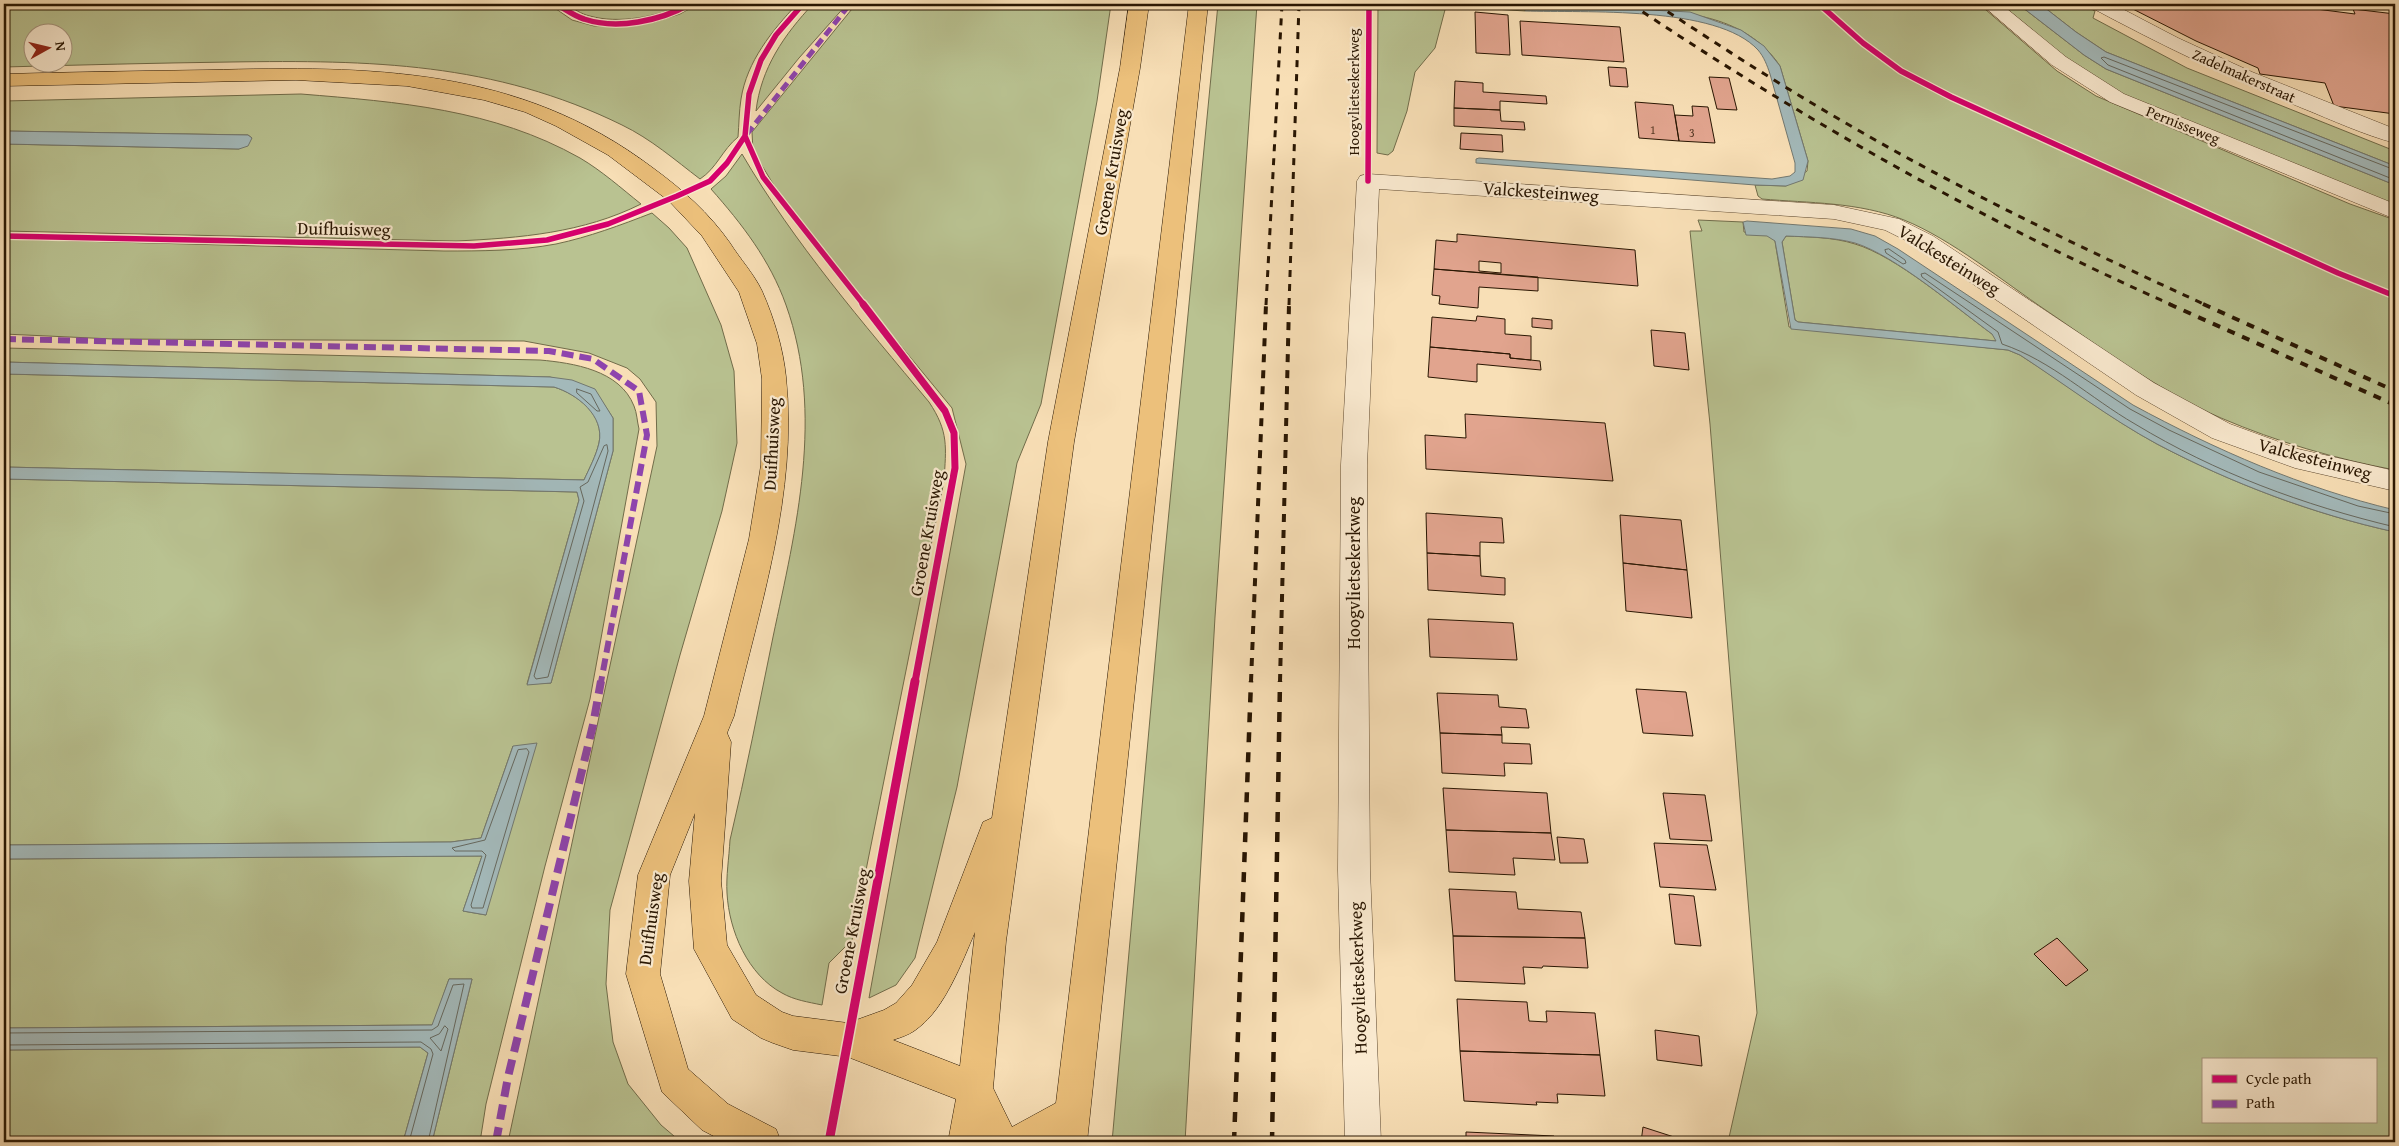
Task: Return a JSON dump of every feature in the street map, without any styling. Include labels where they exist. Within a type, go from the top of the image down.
[{"type":"main road","name":"Groene Kruisweg","points":[[966,1142],[975,1089],[990,941],[1061,442],[1130,68],[1140,4]]},
{"type":"main road","points":[[1021,1142],[1070,1128],[1199,4]]},
{"type":"main road","name":"Duifhuisweg","points":[[4,80],[296,74],[407,80],[487,94],[532,108],[563,121],[616,150],[677,196],[710,231],[750,291],[769,344],[774,379],[774,465],[763,539],[719,716],[654,875],[644,974],[674,1080],[716,1117],[756,1140],[763,1142]]},
{"type":"main road","name":"Duifhuisweg","points":[[719,716],[705,881],[711,949],[744,1007],[772,1026],[793,1033],[848,1040],[975,1089]]},
{"type":"main road","name":"Duifhuisweg","points":[[848,1040],[907,1016],[940,972],[954,942],[1013,779]]},
{"type":"main road","points":[[975,1089],[1000,1142]]},
{"type":"street","name":"Pernisseweg","points":[[1990,4],[2059,61],[2117,98],[2395,212]]},
{"type":"street","name":"Zadelmakerstraat","points":[[2099,4],[2150,33],[2220,67],[2323,110],[2395,136]]},
{"type":"street","name":"Valckesteinweg","points":[[1368,181],[1834,212],[1878,220],[1907,231],[1924,241],[2145,389],[2221,431],[2296,458],[2395,481]]},
{"type":"street","name":"Hoogvlietsekerkweg","points":[[1363,1142],[1354,870],[1354,465],[1368,181]]},
{"type":"green space","points":[[4,4],[549,4],[572,20],[594,26],[632,25],[654,22],[680,14],[698,4],[797,4],[762,47],[749,72],[741,99],[738,137],[711,170],[700,179],[653,143],[633,131],[574,104],[526,88],[479,77],[431,69],[333,62],[203,62],[72,65],[72,22],[22,22],[22,67],[4,67]]},
{"type":"green space","points":[[566,4],[683,4],[650,16],[613,19],[587,15]]},
{"type":"green space","points":[[813,4],[847,4],[799,58],[756,111],[763,80],[769,66],[784,40]]},
{"type":"green space","points":[[856,4],[1111,4],[1097,101],[1041,404],[1017,463],[957,787],[915,958],[896,985],[869,998],[966,464],[952,408],[836,267],[775,187],[753,151],[752,132]]},
{"type":"green space","points":[[1218,4],[1257,4],[1215,617],[1185,1142],[1112,1142],[1162,584]]},
{"type":"green space","points":[[1378,4],[1528,4],[1524,5],[1525,11],[1446,6],[1435,48],[1415,72],[1407,111],[1393,151],[1388,155],[1377,153]]},
{"type":"green space","points":[[1528,4],[1979,4],[2057,71],[2096,96],[2350,204],[2395,220],[2395,470],[2351,461],[2285,442],[2242,427],[2198,407],[2132,369],[1959,249],[1904,220],[1852,206],[1762,199],[1758,196],[1755,185],[1786,186],[1807,171],[1808,161],[1780,66],[1765,48],[1748,35],[1729,25],[1686,13]]},
{"type":"green space","points":[[2001,4],[2018,4],[2084,55],[2106,69],[2395,185],[2395,205],[2109,90],[2060,53]]},
{"type":"green space","points":[[2040,4],[2082,4],[2095,11],[2093,18],[2187,68],[2395,151],[2395,166],[2106,52]]},
{"type":"green space","points":[[301,94],[409,105],[479,118],[513,128],[580,158],[604,174],[641,204],[597,222],[574,228],[527,236],[456,241],[4,231],[4,144],[239,149],[252,138],[248,135],[4,131],[4,101]]},
{"type":"green space","points":[[742,154],[784,219],[830,282],[929,402],[940,422],[945,440],[944,481],[852,940],[829,963],[822,1005],[782,993],[759,975],[742,950],[736,937],[727,893],[730,840],[798,513],[805,429],[804,388],[798,346],[786,305],[772,273],[754,243],[711,189],[726,176]]},
{"type":"green space","points":[[652,213],[687,248],[721,325],[734,371],[737,443],[722,511],[680,655],[610,910],[606,984],[613,1042],[628,1084],[661,1125],[681,1142],[508,1142],[657,446],[656,402],[640,379],[627,368],[589,353],[524,341],[113,339],[4,334],[4,239],[444,251],[500,250],[556,244],[605,230]]},
{"type":"green space","points":[[1698,220],[1743,222],[1744,232],[1771,236],[1775,241],[1789,327],[2008,350],[2020,355],[2139,434],[2214,472],[2303,507],[2395,532],[2395,1142],[1728,1142],[1757,1013],[1710,424],[1690,231],[1702,231]]},
{"type":"green space","points":[[1786,236],[1838,240],[1855,244],[1889,259],[1925,283],[1995,336],[1996,341],[1798,322],[1795,320],[1782,242]]},
{"type":"green space","points":[[4,348],[540,360],[581,366],[607,376],[627,394],[635,409],[639,429],[590,699],[545,866],[486,1104],[480,1142],[432,1142],[472,979],[449,979],[433,1025],[4,1028],[4,859],[482,856],[463,911],[486,915],[513,746],[481,838],[451,842],[4,845],[4,479],[577,492],[579,500],[527,684],[551,683],[613,451],[613,418],[594,389],[550,377],[4,362]]},
{"type":"green space","points":[[4,374],[554,387],[572,395],[587,407],[598,423],[599,443],[584,480],[4,467]]},
{"type":"green space","points":[[420,1047],[428,1053],[403,1142],[4,1142],[4,1050]]},
{"type":"water","points":[[2018,4],[2040,4],[2106,52],[2395,166],[2395,185],[2106,69],[2084,55]]},
{"type":"water","points":[[1524,5],[1690,12],[1741,30],[1764,46],[1780,66],[1808,161],[1803,180],[1786,186],[1755,185],[1476,163],[1476,159],[1479,158],[1772,179],[1790,176],[1795,172],[1795,163],[1766,64],[1758,50],[1739,35],[1713,25],[1682,18],[1614,12],[1525,11]]},
{"type":"water","points":[[4,131],[248,135],[252,138],[248,146],[239,149],[4,144]]},
{"type":"water","points":[[1743,222],[1851,229],[1875,236],[1898,249],[2133,405],[2164,422],[2261,466],[2327,491],[2395,510],[2395,532],[2303,507],[2214,472],[2157,444],[2088,401],[2020,355],[2008,350],[1791,329],[1775,241],[1767,236],[1746,235]],"holes":[[[1786,236],[1838,240],[1855,243],[1871,250],[1889,259],[1925,283],[1992,334],[1996,341],[1798,322],[1795,320],[1782,242]]]},
{"type":"water","points":[[4,362],[550,377],[572,380],[595,389],[613,418],[613,451],[551,683],[527,685],[579,500],[577,492],[4,479],[4,467],[584,480],[596,453],[600,433],[593,415],[572,395],[554,387],[4,374]]},
{"type":"water","points":[[537,743],[486,915],[463,911],[482,856],[4,859],[4,845],[451,842],[481,838],[513,746]]},
{"type":"water","points":[[449,979],[472,979],[432,1142],[403,1142],[428,1053],[420,1047],[4,1050],[4,1028],[432,1025]]},
{"type":"building","points":[[2123,4],[2292,4],[2293,6],[2355,14],[2353,9],[2395,14],[2395,114],[2334,106],[2325,83],[2260,74],[2258,68],[2196,41]]},
{"type":"building","points":[[1475,12],[1508,15],[1510,55],[1476,53]]},
{"type":"building","points":[[1520,21],[1620,27],[1624,62],[1522,55]]},
{"type":"building","points":[[1608,67],[1626,68],[1628,87],[1610,86]]},
{"type":"building","points":[[1709,77],[1729,78],[1737,110],[1717,109]]},
{"type":"building","points":[[1455,81],[1483,83],[1483,92],[1546,96],[1547,104],[1500,101],[1500,110],[1454,108]]},
{"type":"building","points":[[1635,102],[1673,105],[1679,141],[1639,138]]},
{"type":"building","points":[[1692,106],[1708,107],[1715,143],[1679,141],[1675,115],[1693,116]]},
{"type":"building","points":[[1454,108],[1500,110],[1501,121],[1524,122],[1525,130],[1454,126]]},
{"type":"building","points":[[1461,133],[1502,135],[1503,152],[1460,149]]},
{"type":"building","points":[[1457,234],[1635,250],[1638,286],[1434,269],[1436,240],[1457,242]],"holes":[[[1479,261],[1501,263],[1501,273],[1479,271]]]},
{"type":"building","points":[[1434,269],[1538,277],[1538,291],[1479,287],[1478,308],[1439,304],[1440,296],[1432,295]]},
{"type":"building","points":[[1477,316],[1505,319],[1505,334],[1531,336],[1531,360],[1510,358],[1510,354],[1430,347],[1432,317],[1476,321]]},
{"type":"building","points":[[1532,318],[1552,320],[1552,329],[1532,327]]},
{"type":"building","points":[[1651,330],[1685,333],[1689,370],[1654,366]]},
{"type":"building","points":[[1430,347],[1510,354],[1510,358],[1540,361],[1541,370],[1477,364],[1477,382],[1428,377]]},
{"type":"building","points":[[1465,414],[1605,423],[1613,481],[1426,469],[1425,435],[1466,438]]},
{"type":"building","points":[[1426,513],[1502,518],[1504,543],[1480,542],[1480,556],[1427,553]]},
{"type":"building","points":[[1620,515],[1681,520],[1687,570],[1623,563]]},
{"type":"building","points":[[1427,553],[1480,556],[1481,576],[1505,578],[1505,595],[1428,590]]},
{"type":"building","points":[[1623,563],[1687,570],[1692,618],[1626,611]]},
{"type":"building","points":[[1428,619],[1513,623],[1517,660],[1430,657]]},
{"type":"building","points":[[1636,689],[1686,692],[1693,736],[1643,733]]},
{"type":"building","points":[[1437,693],[1498,695],[1499,707],[1526,709],[1529,728],[1501,727],[1502,735],[1440,733]]},
{"type":"building","points":[[1440,733],[1502,735],[1502,743],[1530,744],[1532,764],[1504,763],[1505,776],[1442,773]]},
{"type":"building","points":[[1443,788],[1547,793],[1551,833],[1446,830]]},
{"type":"building","points":[[1663,793],[1705,795],[1712,841],[1670,839]]},
{"type":"building","points":[[1446,830],[1551,833],[1555,860],[1513,858],[1515,875],[1449,872]]},
{"type":"building","points":[[1557,837],[1584,839],[1588,863],[1560,863]]},
{"type":"building","points":[[1654,843],[1707,845],[1716,890],[1660,887]]},
{"type":"building","points":[[1449,889],[1516,892],[1518,909],[1581,912],[1585,938],[1453,936]]},
{"type":"building","points":[[1669,894],[1694,896],[1701,946],[1675,944]]},
{"type":"building","points":[[1453,936],[1585,938],[1588,968],[1523,967],[1525,984],[1455,981]]},
{"type":"building","points":[[2057,938],[2088,970],[2066,986],[2034,954]]},
{"type":"building","points":[[1457,999],[1527,1002],[1529,1021],[1547,1022],[1546,1011],[1595,1013],[1600,1055],[1460,1051]]},
{"type":"building","points":[[1655,1030],[1699,1036],[1702,1066],[1657,1060]]},
{"type":"building","points":[[1460,1051],[1600,1055],[1605,1096],[1557,1094],[1558,1103],[1536,1102],[1537,1105],[1464,1101]]},
{"type":"building","points":[[1643,1127],[1674,1137],[1673,1142],[1641,1142]]},
{"type":"building","points":[[1466,1132],[1554,1136],[1555,1142],[1466,1142]]},
{"type":"railway","points":[[1266,305],[1282,4]]},
{"type":"railway","points":[[1289,305],[1299,4]]},
{"type":"railway","points":[[1631,4],[1761,88],[1895,166],[2032,239],[2172,305]]},
{"type":"railway","points":[[1656,4],[1787,88],[1877,141],[2063,238],[2206,305]]},
{"type":"railway","points":[[1251,682],[1266,304]]},
{"type":"railway","points":[[1280,682],[1289,304]]},
{"type":"railway","points":[[2169,304],[2395,405]]},
{"type":"railway","points":[[2203,304],[2395,391]]},
{"type":"railway","points":[[1234,1142],[1251,681]]},
{"type":"railway","points":[[1272,1142],[1280,681]]},
{"type":"marked path","points":[[747,134],[850,4]]},
{"type":"marked path","points":[[4,339],[549,351],[593,359],[639,391],[647,435],[593,725],[508,1077],[496,1142]]},
{"type":"cycle path","points":[[556,4],[583,19],[612,23],[640,21],[668,15],[690,4]]},
{"type":"cycle path","points":[[803,4],[776,35],[761,60],[749,94],[745,136],[763,177],[945,411],[954,433],[955,468],[829,1142]]},
{"type":"cycle path","points":[[1368,181],[1369,4]]},
{"type":"cycle path","points":[[1819,4],[1863,43],[1901,71],[1951,97],[2338,273],[2395,296]]},
{"type":"cycle path","points":[[4,236],[474,246],[547,240],[608,224],[710,181],[727,163],[745,136]]}]
